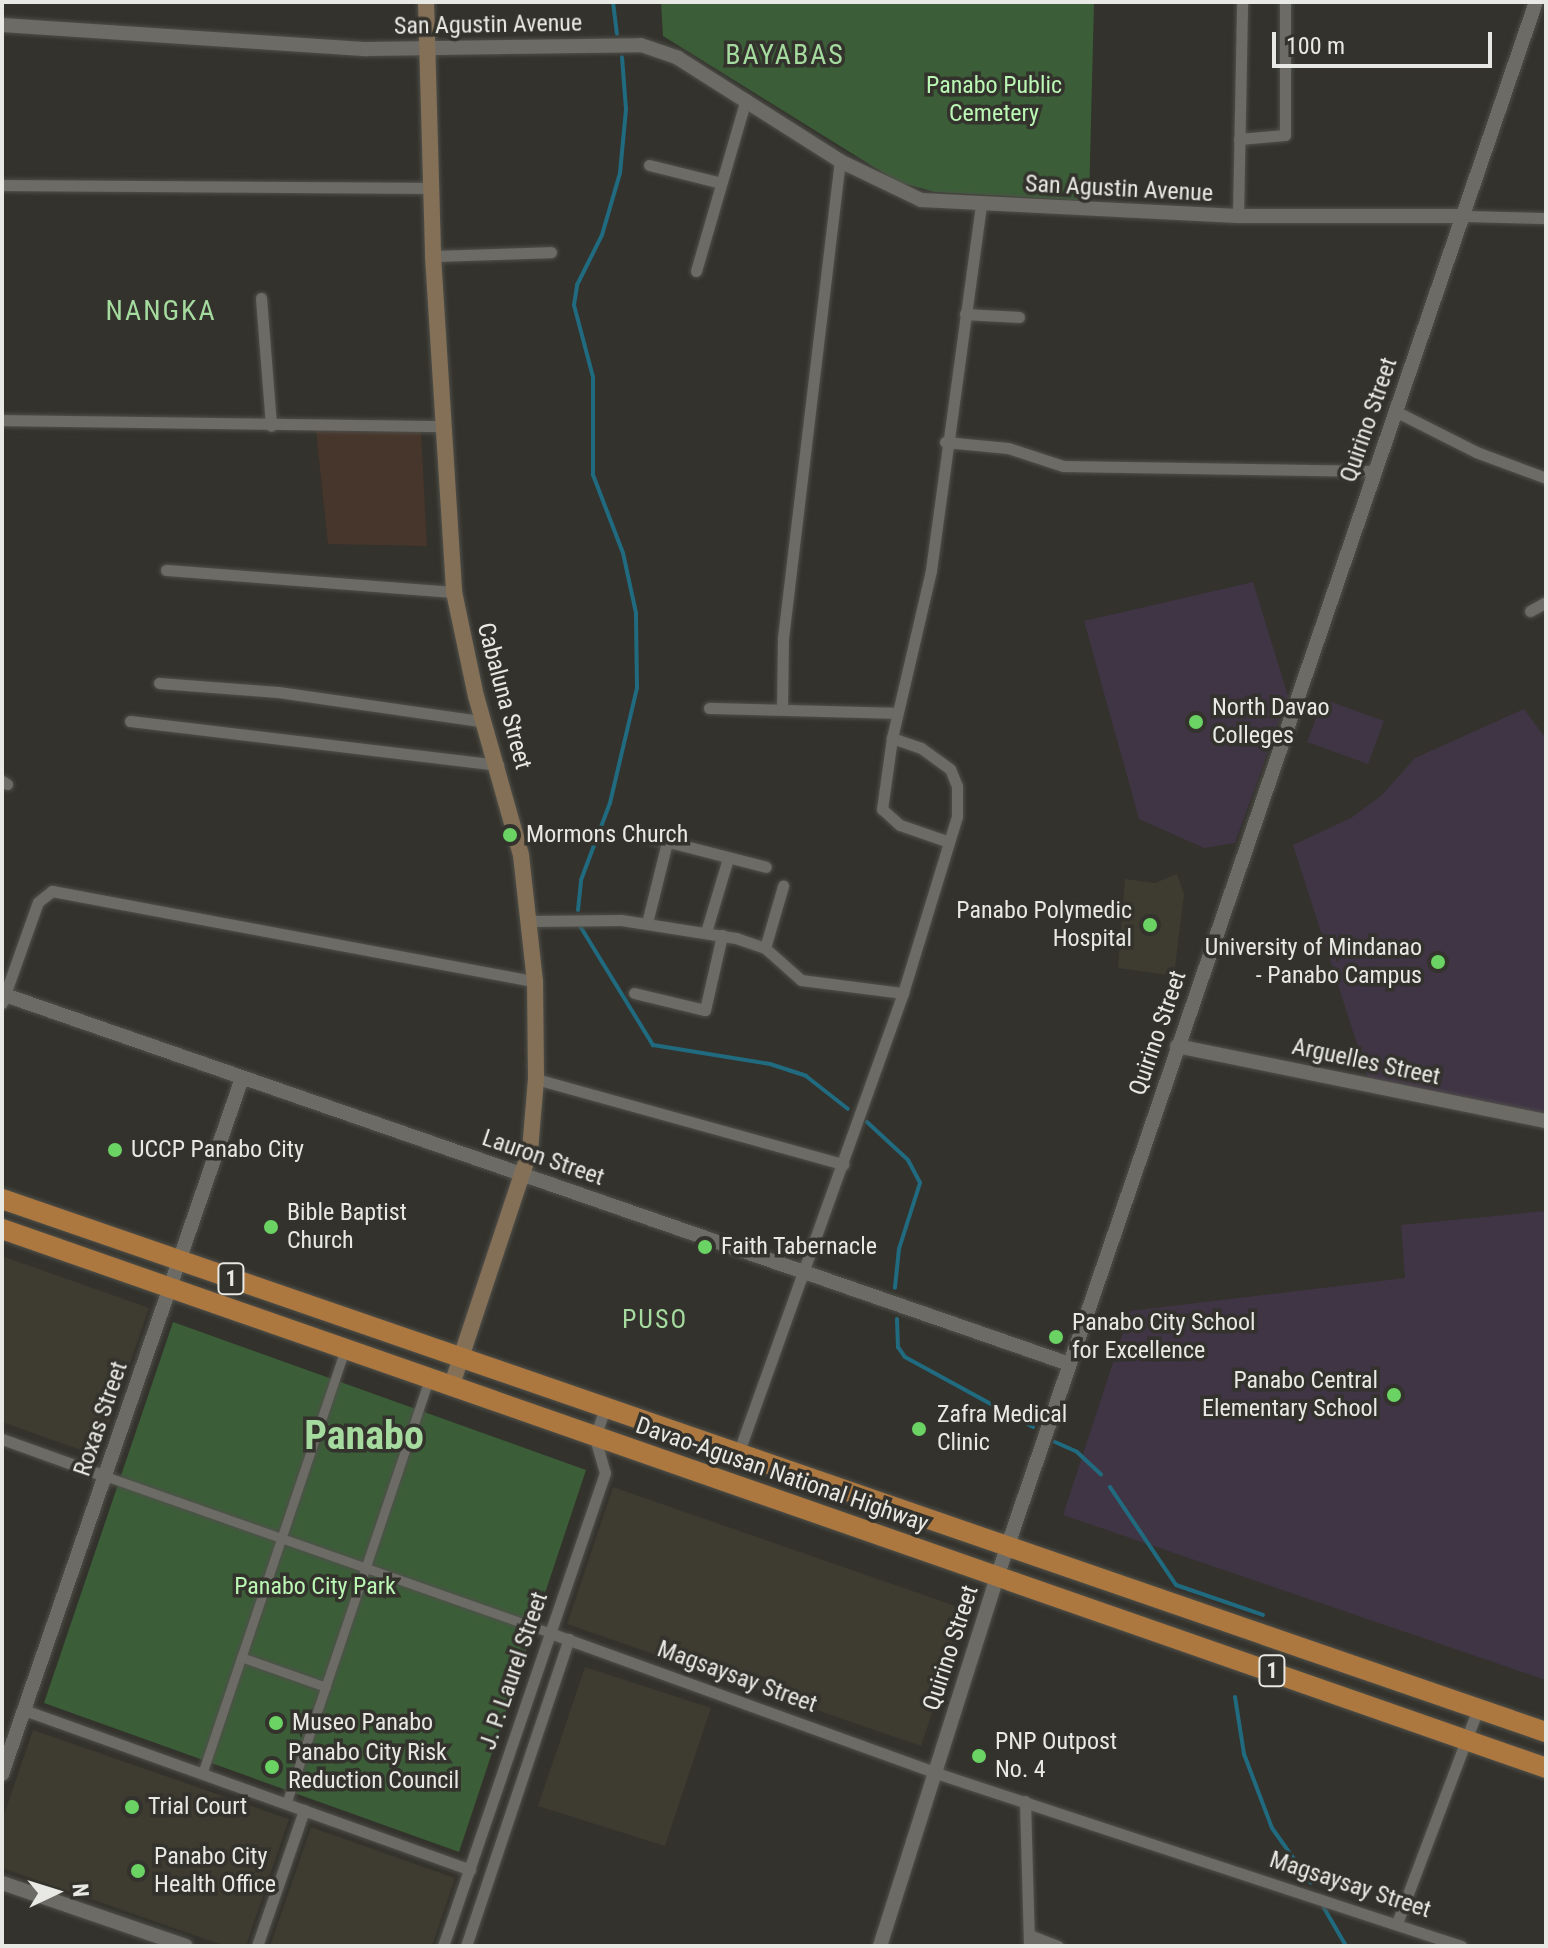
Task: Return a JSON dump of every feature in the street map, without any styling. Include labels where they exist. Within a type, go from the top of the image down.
[{"type":"highway","name":"Davao-Agusan National Highway","points":[[2,1199],[1546,1732]]},
{"type":"highway","name":"Davao-Agusan National Highway","points":[[2,1229],[1546,1768]]},
{"type":"highway","points":[[345,1350],[354,1322]]},
{"type":"main road","name":"Cabaluna Street","points":[[426,2],[433,256],[454,592],[521,855],[531,921],[535,981],[536,1079],[524,1176],[451,1387]]},
{"type":"street","points":[[1238,216],[1242,2]]},
{"type":"street","points":[[1239,139],[1285,135],[1285,2]]},
{"type":"street","name":"Quirino Street","points":[[880,1946],[997,1577],[1536,2]]},
{"type":"street","name":"San Agustin Avenue","points":[[2,25],[245,44],[428,50],[641,45],[665,51],[746,99],[840,161],[908,197],[981,205],[1238,216],[1462,216]]},
{"type":"street","points":[[696,271],[746,99]]},
{"type":"street","points":[[782,709],[783,638],[840,161]]},
{"type":"street","points":[[649,165],[721,183]]},
{"type":"street","points":[[2,185],[431,188]]},
{"type":"street","points":[[949,842],[900,825],[882,809],[895,713],[931,570],[945,442],[981,205]]},
{"type":"street","points":[[1462,216],[1546,218]]},
{"type":"street","points":[[433,256],[551,252]]},
{"type":"street","points":[[261,298],[271,426]]},
{"type":"street","points":[[965,314],[1019,317]]},
{"type":"street","points":[[1395,411],[1476,452],[1546,478]]},
{"type":"street","points":[[2,420],[442,426]]},
{"type":"street","points":[[945,442],[1008,448],[1079,467],[1323,466],[1374,471]]},
{"type":"street","points":[[166,570],[454,592]]},
{"type":"street","points":[[1530,611],[1546,602]]},
{"type":"street","points":[[159,683],[278,692],[485,722]]},
{"type":"street","points":[[709,708],[895,713]]},
{"type":"street","points":[[130,721],[498,765]]},
{"type":"street","points":[[738,1454],[903,993],[949,842],[957,804],[950,769],[921,748],[892,738]]},
{"type":"street","points":[[634,833],[766,867]]},
{"type":"street","points":[[647,923],[667,842]]},
{"type":"street","points":[[706,932],[728,858]]},
{"type":"street","points":[[765,948],[783,886]]},
{"type":"street","points":[[3,997],[38,902],[52,891],[535,981]]},
{"type":"street","points":[[531,921],[647,923],[722,935],[765,948],[801,980],[903,993]]},
{"type":"street","points":[[634,993],[705,1010],[722,935]]},
{"type":"street","name":"Lauron Street","points":[[3,997],[1069,1364]]},
{"type":"street","name":"Arguelles Street","points":[[1177,1046],[1546,1121]]},
{"type":"street","name":"Roxas Street","points":[[2,1774],[242,1078]]},
{"type":"street","points":[[536,1079],[843,1164]]},
{"type":"street","points":[[202,1774],[345,1350]]},
{"type":"street","points":[[286,1804],[429,1380]]},
{"type":"street","points":[[595,1437],[605,1408]]},
{"type":"street","name":"J. P. Laurel Street","points":[[443,1946],[605,1473],[595,1437]]},
{"type":"street","name":"Magsaysay Street","points":[[2,1439],[569,1639],[936,1773],[1461,1946]]},
{"type":"street","name":"J. P. Laurel Street","points":[[466,1946],[569,1639]]},
{"type":"street","points":[[241,1657],[326,1687]]},
{"type":"street","points":[[1397,1923],[1478,1709]]},
{"type":"street","points":[[24,1710],[470,1870]]},
{"type":"street","points":[[1025,1801],[1029,1941],[1058,1946]]},
{"type":"street","points":[[257,1946],[304,1810]]},
{"type":"street","points":[[2,1883],[165,1942],[186,1946]]},
{"type":"shaded area","points":[[316,431],[421,432],[427,546],[328,544]]},
{"type":"shaded area","name":"North Davao Colleges","points":[[1253,582],[1288,696],[1235,843],[1204,848],[1139,819],[1084,621]]},
{"type":"shaded area","points":[[1323,699],[1384,721],[1368,764],[1307,742]]},
{"type":"shaded area","name":"University of Mindanao - Panabo Campus","points":[[1524,709],[1546,739],[1546,1115],[1368,1078],[1293,845],[1351,818],[1382,795],[1415,758]]},
{"type":"shaded area","name":"Panabo Polymedic Hospital","points":[[1177,874],[1184,894],[1174,976],[1118,968],[1125,879],[1155,883]]},
{"type":"shaded area","name":"Panabo Central Elementary School","points":[[1546,1211],[1546,1680],[1063,1515],[1130,1311],[1405,1278],[1401,1225]]},
{"type":"shaded area","points":[[2,1256],[149,1308],[98,1456],[2,1422]]},
{"type":"shaded area","points":[[613,1487],[967,1610],[921,1746],[567,1624]]},
{"type":"shaded area","points":[[585,1667],[711,1708],[665,1846],[538,1806]]},
{"type":"shaded area","points":[[33,1730],[289,1819],[246,1946],[225,1946],[2,1868],[2,1820]]},
{"type":"shaded area","points":[[311,1827],[455,1878],[432,1946],[270,1946]]},
{"type":"green space","name":"Panabo Public Cemetery","points":[[661,2],[1094,2],[1089,201],[935,192],[898,182],[663,36]]},
{"type":"green space","name":"Panabo City Park","points":[[173,1322],[586,1470],[459,1852],[44,1703]]},
{"type":"waterway","points":[[613,2],[617,34]]},
{"type":"waterway","points":[[578,910],[581,880],[610,803],[637,688],[636,613],[623,553],[593,475],[593,377],[574,305],[577,285],[602,235],[620,173],[626,109],[622,57]]},
{"type":"waterway","points":[[580,926],[653,1045],[770,1064],[806,1076],[848,1109]]},
{"type":"waterway","points":[[867,1122],[908,1160],[920,1183],[899,1249],[895,1288]]},
{"type":"waterway","points":[[897,1319],[898,1347],[905,1357],[1033,1427]]},
{"type":"waterway","points":[[1055,1442],[1077,1452],[1101,1474]]},
{"type":"waterway","points":[[1110,1487],[1176,1585],[1263,1615]]},
{"type":"waterway","points":[[1235,1697],[1244,1754],[1272,1828],[1311,1883]]},
{"type":"waterway","points":[[1324,1908],[1346,1946]]},
{"type":"place","name":"North Davao Colleges","points":[[1196,722]]},
{"type":"place","name":"Mormons Church","points":[[510,835]]},
{"type":"place","name":"Panabo Polymedic Hospital","points":[[1150,925]]},
{"type":"place","name":"University of Mindanao - Panabo Campus","points":[[1438,962]]},
{"type":"place","name":"UCCP Panabo City","points":[[115,1150]]},
{"type":"place","name":"Bible Baptist Church","points":[[271,1227]]},
{"type":"place","name":"Faith Tabernacle","points":[[705,1247]]},
{"type":"place","name":"Panabo City School for Excellence","points":[[1056,1337]]},
{"type":"place","name":"Panabo Central Elementary School","points":[[1394,1395]]},
{"type":"place","name":"Zafra Medical Clinic","points":[[919,1429]]},
{"type":"place","name":"Museo Panabo","points":[[276,1723]]},
{"type":"place","name":"PNP Outpost No. 4","points":[[979,1756]]},
{"type":"place","name":"Panabo City Risk Reduction Council","points":[[272,1767]]},
{"type":"place","name":"Trial Court","points":[[132,1807]]},
{"type":"place","name":"Panabo City Health Office","points":[[138,1871]]},
{"type":"district","name":"BAYABAS","points":[[785,55]]},
{"type":"district","name":"NANGKA","points":[[161,311]]},
{"type":"district","name":"PUSO","points":[[655,1320]]},
{"type":"district","name":"Panabo","points":[[364,1436]]}]
